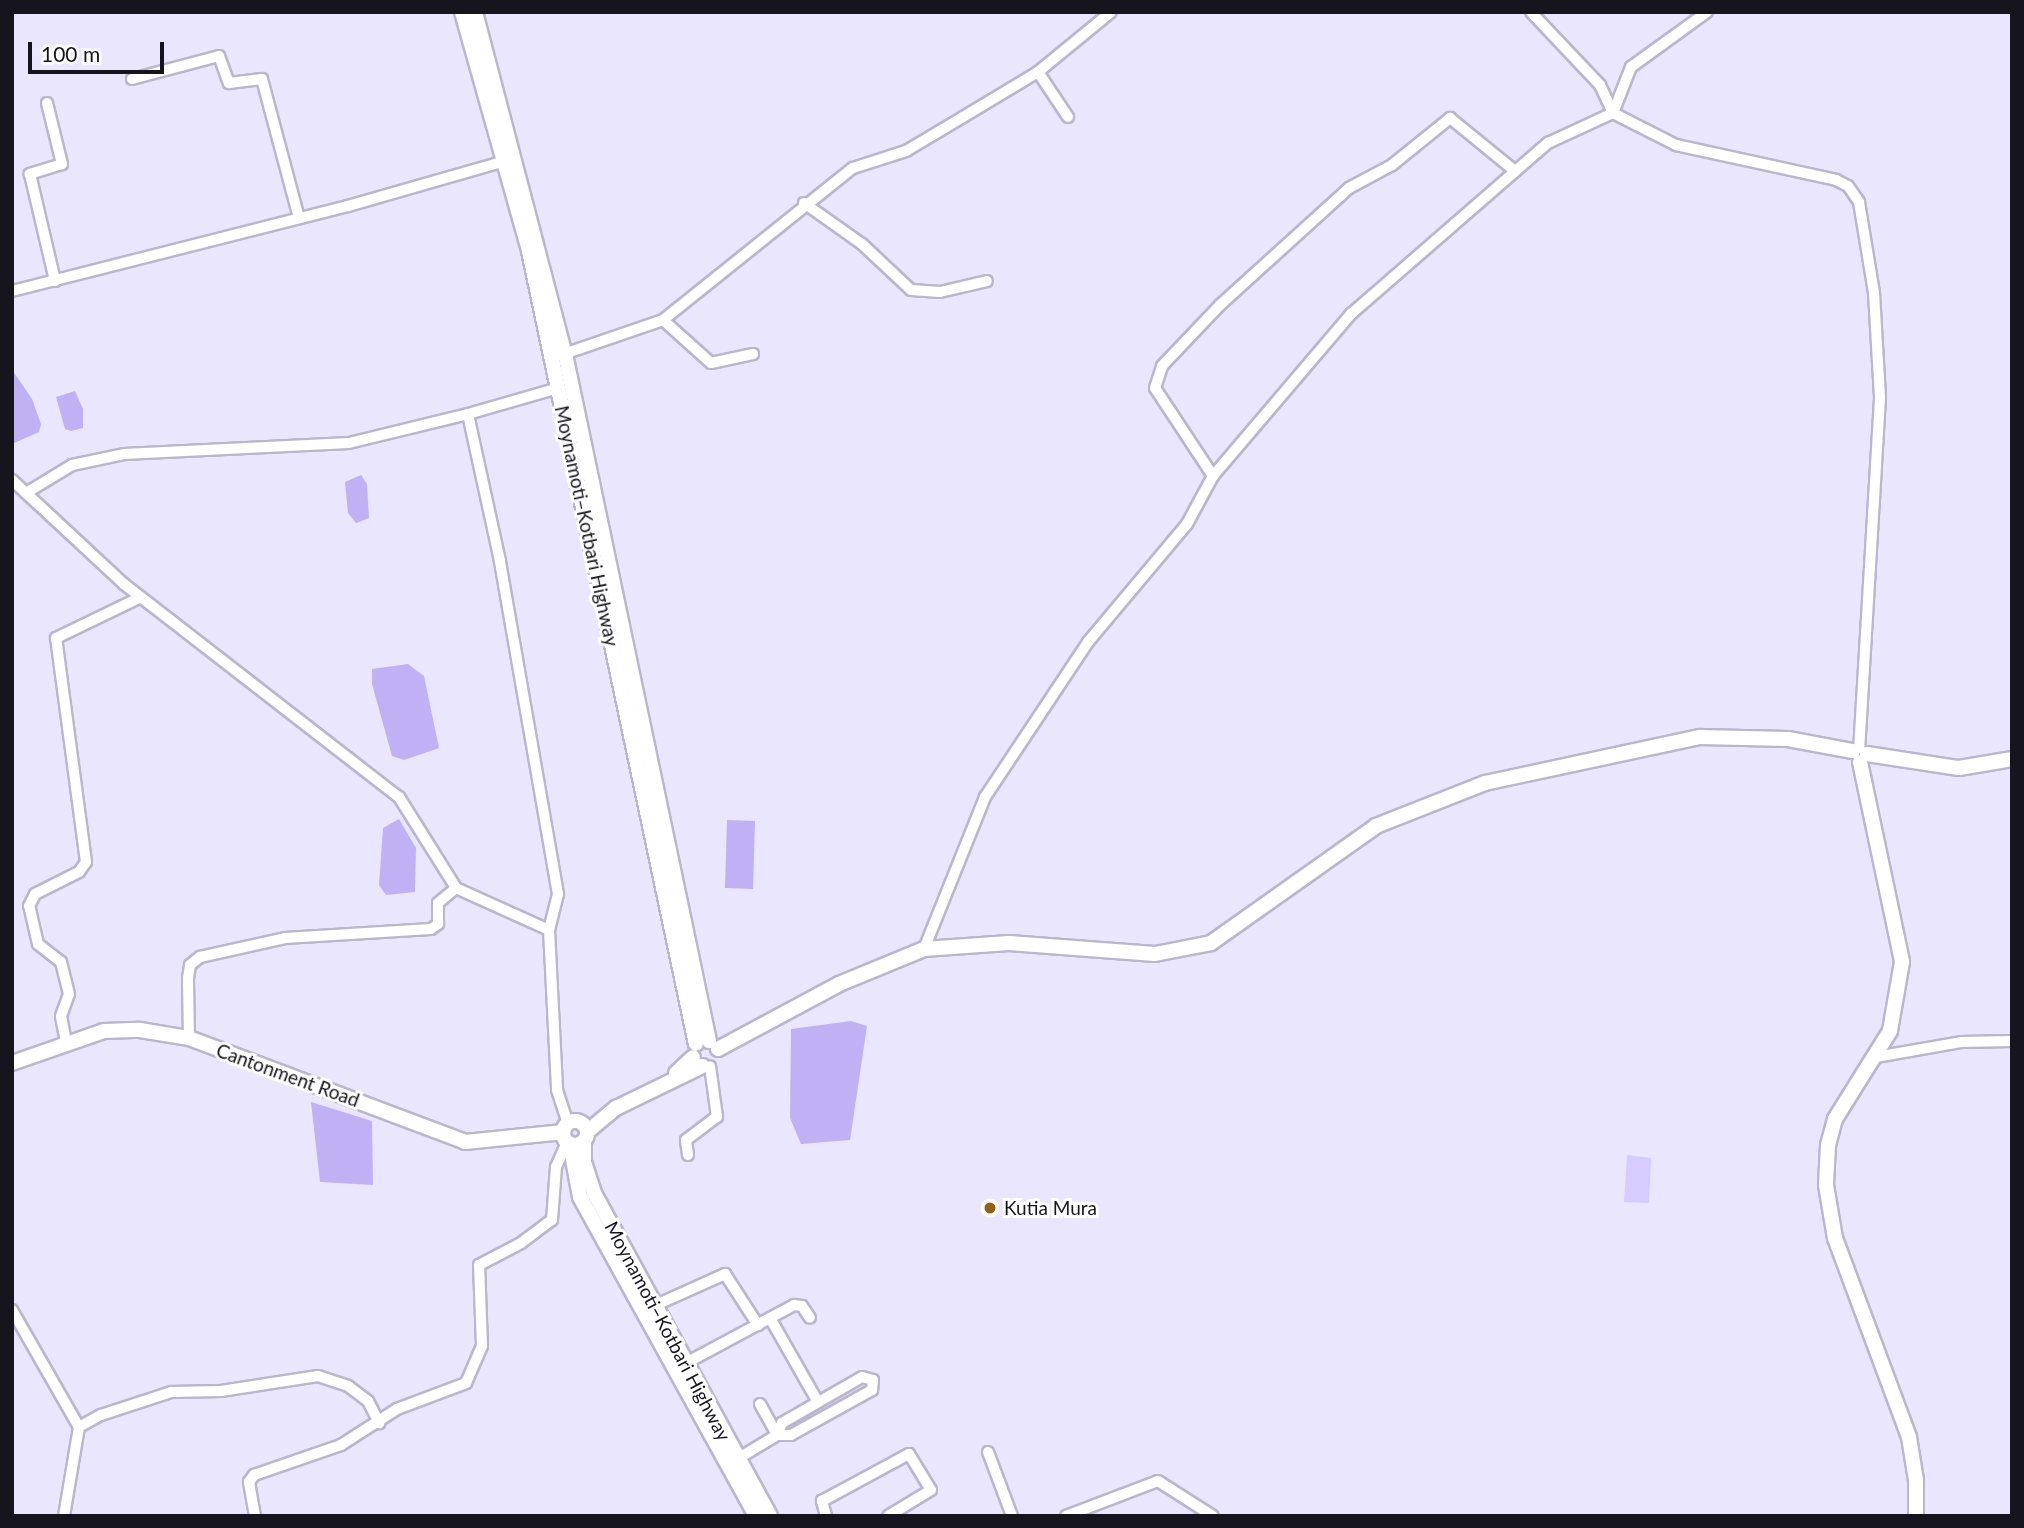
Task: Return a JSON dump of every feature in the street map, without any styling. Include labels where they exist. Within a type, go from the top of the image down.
[{"type":"main road","name":"Moynamoti–Kotbari Highway","points":[[462,12],[558,355],[558,388],[613,621]]},
{"type":"main road","name":"Moynamoti–Kotbari Highway","points":[[476,12],[558,355],[705,1054]]},
{"type":"main road","points":[[574,1134],[705,1054],[839,984],[924,949],[1009,943],[1155,954],[1211,943],[1376,826],[1485,783],[1700,737],[1788,739],[1860,754],[1959,768],[2012,758]]},
{"type":"main road","points":[[1860,754],[1902,962],[1890,1031],[1835,1119],[1828,1144],[1826,1185],[1835,1238],[1909,1437],[1916,1480],[1916,1516]]},
{"type":"main road","name":"Cantonment Road","points":[[12,1063],[104,1031],[128,1030],[189,1038],[465,1142],[574,1134]]},
{"type":"main road","name":"Moynamoti–Kotbari Highway","points":[[574,1134],[594,1193],[687,1363],[756,1516]]},
{"type":"main road","name":"Moynamoti–Kotbari Highway","points":[[574,1134],[580,1197],[733,1462],[770,1516]]},
{"type":"street","points":[[558,355],[663,320],[726,272],[804,203],[853,168],[906,151],[1038,72],[1111,12]]},
{"type":"street","points":[[1531,12],[1600,85],[1613,113],[1676,145],[1836,180],[1848,186],[1859,202],[1878,338],[1880,398],[1860,754]]},
{"type":"street","points":[[924,949],[985,797],[1088,642],[1187,524],[1213,476],[1352,314],[1548,143],[1613,113],[1631,67],[1707,12]]},
{"type":"street","points":[[132,79],[219,56],[229,83],[262,79],[299,218]]},
{"type":"street","points":[[1038,72],[1068,117]]},
{"type":"street","points":[[47,103],[62,164],[30,174],[55,281]]},
{"type":"street","points":[[1213,476],[1155,388],[1162,366],[1220,304],[1349,188],[1392,165],[1450,118],[1515,171]]},
{"type":"street","points":[[12,291],[299,218],[505,161]]},
{"type":"street","points":[[804,203],[862,244],[911,290],[940,292],[987,281]]},
{"type":"street","points":[[663,320],[711,363],[753,354]]},
{"type":"street","points":[[26,493],[72,465],[124,454],[348,443],[468,414],[558,388]]},
{"type":"street","points":[[255,1516],[250,1478],[341,1445],[397,1409],[466,1383],[482,1346],[479,1265],[521,1243],[552,1220],[556,1167],[574,1134],[557,1090],[549,930],[558,894],[500,561],[468,414]]},
{"type":"street","points":[[12,480],[141,597],[399,797],[456,888],[549,930]]},
{"type":"street","points":[[66,1042],[61,1016],[69,994],[61,962],[38,944],[29,905],[35,894],[79,872],[86,862],[56,638],[141,597]]},
{"type":"street","points":[[189,1038],[188,978],[190,965],[200,957],[285,938],[430,929],[438,924],[438,903],[456,888]]},
{"type":"street","points":[[1876,1057],[1961,1042],[2012,1041]]},
{"type":"street","points":[[688,1155],[686,1140],[717,1117],[705,1054]]},
{"type":"street","points":[[656,1305],[725,1274],[758,1325]]},
{"type":"street","points":[[687,1363],[798,1304],[810,1318]]},
{"type":"street","points":[[12,1310],[79,1427],[64,1516]]},
{"type":"street","points":[[770,1318],[818,1402]]},
{"type":"street","points":[[79,1427],[101,1415],[171,1392],[221,1391],[318,1376],[348,1385],[368,1401],[379,1423]]},
{"type":"street","points":[[733,1462],[777,1435],[791,1434],[872,1390],[873,1380],[862,1377],[818,1402],[782,1423],[777,1435]]},
{"type":"street","points":[[760,1404],[777,1435]]},
{"type":"street","points":[[988,1452],[1012,1516]]},
{"type":"street","points":[[826,1516],[822,1501],[909,1454],[931,1490],[888,1516]]},
{"type":"street","points":[[1066,1516],[1158,1481],[1213,1516]]},
{"type":"shaded area","points":[[13,371],[32,399],[41,424],[39,432],[12,444]]},
{"type":"shaded area","points":[[75,391],[83,409],[83,428],[71,431],[65,429],[56,397]]},
{"type":"shaded area","points":[[361,475],[367,484],[369,518],[356,523],[348,513],[345,482]]},
{"type":"shaded area","points":[[408,664],[424,676],[439,748],[404,760],[392,756],[372,684],[372,669]]},
{"type":"shaded area","points":[[399,819],[416,848],[415,892],[386,895],[379,885],[383,828]]},
{"type":"shaded area","points":[[727,820],[755,821],[753,889],[725,888]]},
{"type":"shaded area","points":[[851,1021],[867,1026],[850,1140],[801,1144],[790,1118],[791,1029]]},
{"type":"shaded area","points":[[311,1102],[372,1121],[373,1185],[320,1182]]},
{"type":"shaded area","points":[[1627,1155],[1651,1158],[1649,1203],[1624,1202]]},
{"type":"place","name":"Kutia Mura","points":[[990,1208]]}]
